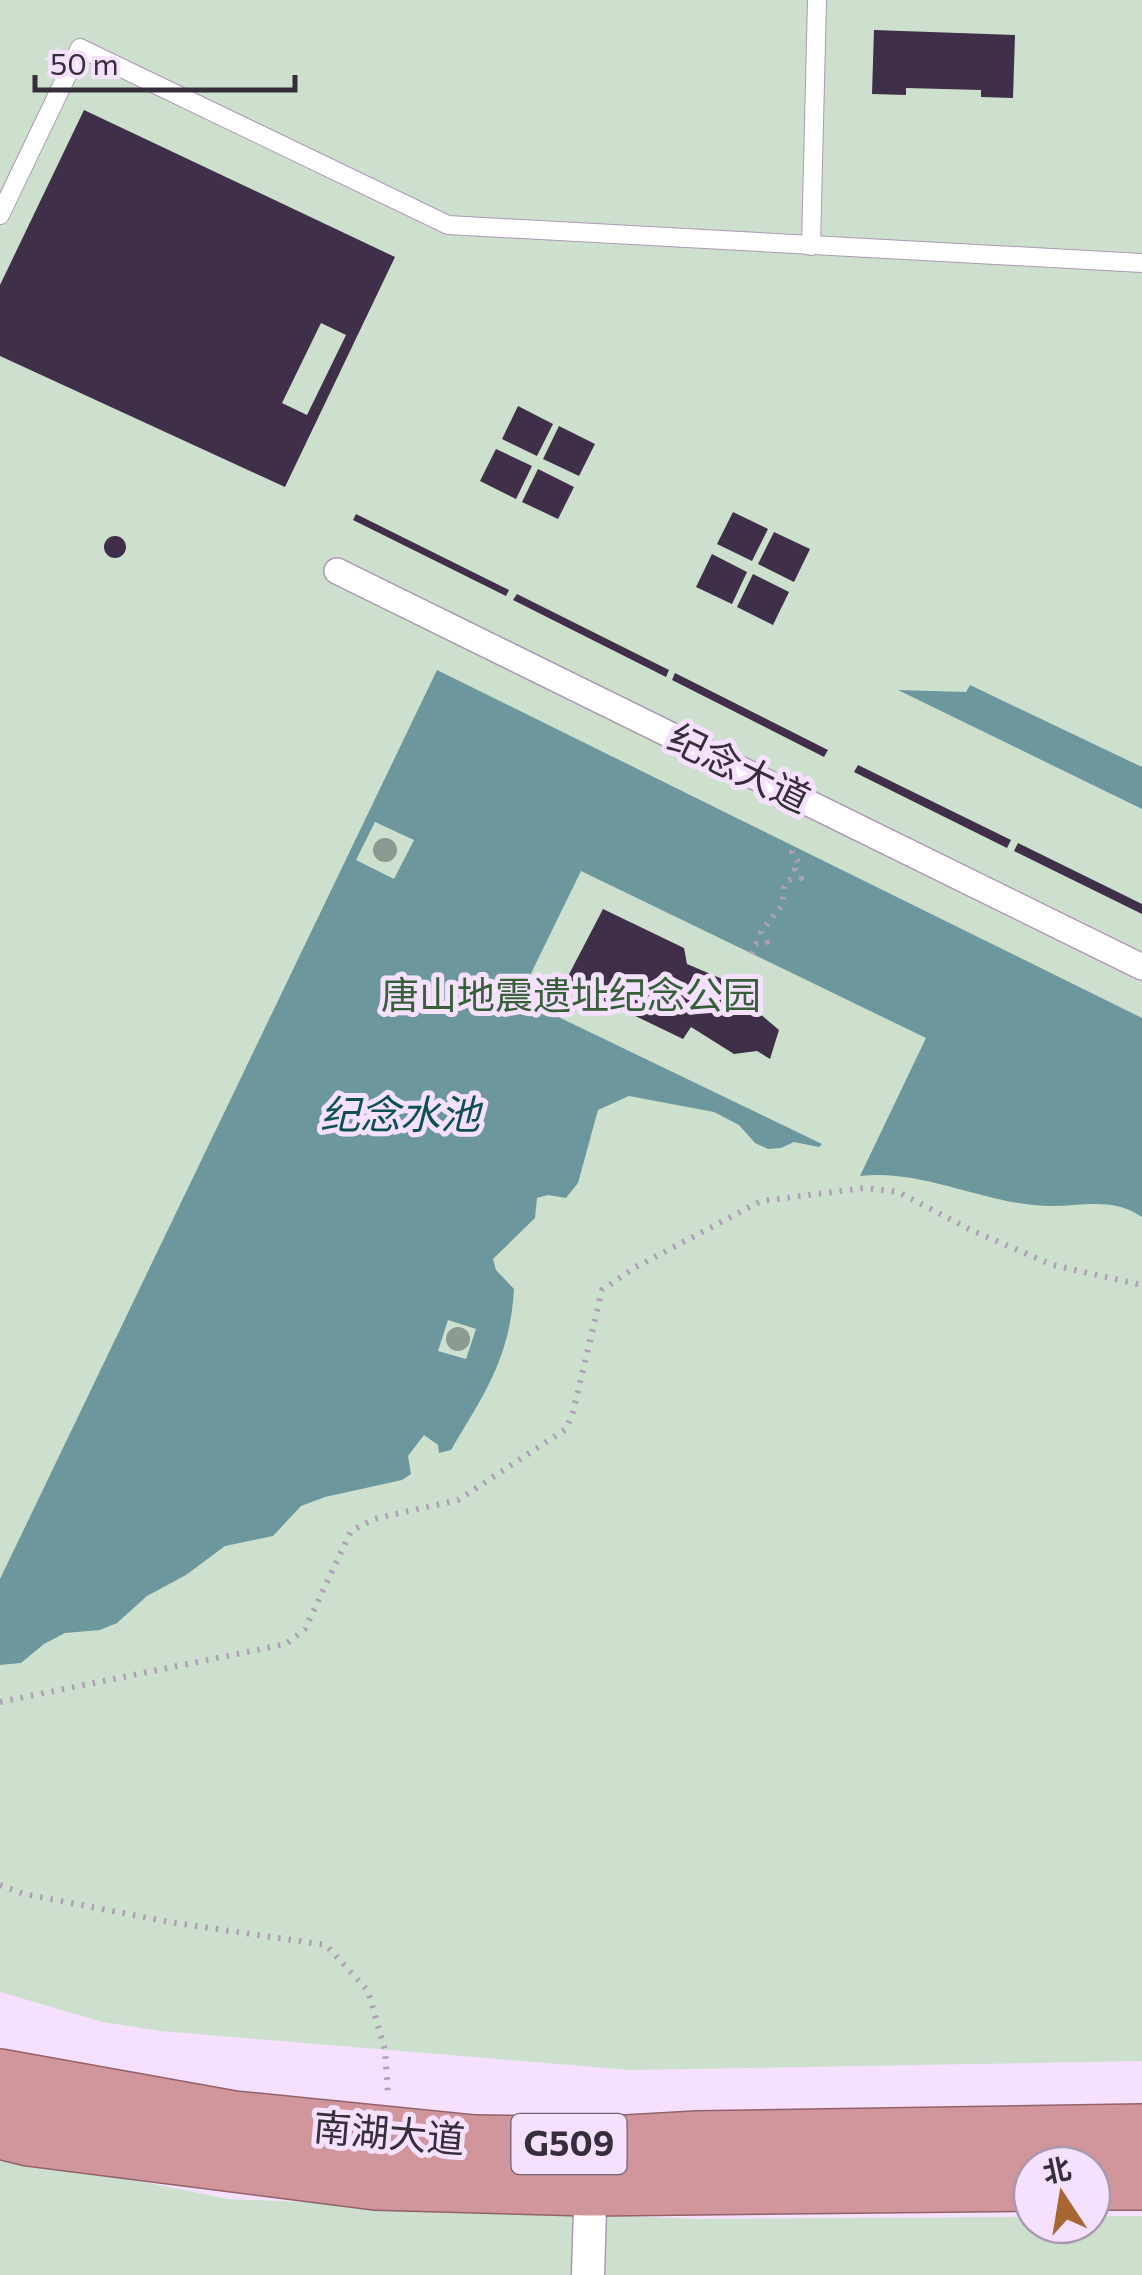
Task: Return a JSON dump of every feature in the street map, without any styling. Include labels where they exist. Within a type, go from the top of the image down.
[{"type":"highway","name":"南湖大道","points":[[0,2077],[234,2119],[474,2143],[590,2191],[698,2139],[1142,2132]]},
{"type":"highway","name":"南湖大道","points":[[0,2131],[29,2138],[376,2182],[590,2191],[1012,2183]]},
{"type":"highway","points":[[1112,2182],[1142,2182]]},
{"type":"street","name":"纪念大道","points":[[337,571],[1142,966]]},
{"type":"street","points":[[588,2275],[590,2191]]},
{"type":"lane","points":[[811,246],[817,0]]},
{"type":"lane","points":[[0,215],[80,48],[448,225],[1142,263]]},
{"type":"path","points":[[752,954],[756,944],[767,942],[762,932],[782,904],[784,887],[789,880],[800,878],[794,869],[799,863],[792,852],[796,848]]},
{"type":"path","points":[[0,1702],[286,1644],[305,1629],[351,1531],[374,1520],[458,1500],[566,1429],[602,1290],[634,1268],[761,1201],[865,1188],[898,1192],[971,1230],[1053,1265],[1142,1286]]},
{"type":"path","points":[[0,1885],[24,1894],[169,1922],[326,1945],[368,1991],[385,2050],[391,2134]]},
{"type":"green space","name":"唐山地震遗址纪念公园","points":[[0,0],[1142,0],[1142,2061],[631,2070],[161,2031],[103,2022],[0,1992]]},
{"type":"green space","points":[[0,2153],[228,2199],[697,2219],[1012,2217],[1012,2245],[1112,2245],[1112,2216],[1142,2216],[1142,2275],[0,2275]]},
{"type":"water","name":"纪念水池","points":[[437,670],[1142,1018],[1142,1217],[1109,1205],[1028,1204],[908,1177],[860,1176],[926,1038],[581,871],[519,998],[822,1144],[819,1147],[794,1142],[768,1149],[755,1143],[739,1125],[714,1112],[629,1096],[598,1110],[578,1183],[566,1198],[537,1198],[535,1218],[493,1259],[496,1270],[514,1289],[512,1313],[494,1374],[451,1450],[439,1453],[438,1445],[424,1435],[408,1456],[411,1474],[402,1480],[301,1506],[273,1536],[225,1546],[186,1575],[147,1596],[117,1623],[100,1630],[65,1633],[21,1663],[0,1665],[0,1579]],"holes":[[[375,822],[414,840],[394,879],[356,860]],[[448,1320],[476,1329],[466,1359],[438,1351]]]},
{"type":"water","points":[[970,685],[1142,767],[1142,809],[898,690],[966,692]]},
{"type":"building","points":[[874,30],[1015,35],[1013,98],[981,97],[981,90],[906,88],[906,95],[872,94]]},
{"type":"building","points":[[84,110],[395,257],[285,487],[0,356],[0,285]],"holes":[[[321,323],[346,335],[307,415],[282,403]]]},
{"type":"building","points":[[518,406],[553,424],[537,456],[502,439]]},
{"type":"building","points":[[559,426],[595,444],[579,476],[543,459]]},
{"type":"building","points":[[496,449],[532,466],[516,499],[480,481]]},
{"type":"building","points":[[538,469],[574,487],[558,519],[522,502]]},
{"type":"building","points":[[733,512],[768,529],[752,561],[717,544]]},
{"type":"building","points":[[356,514],[509,590],[506,596],[353,520]]},
{"type":"building","points":[[774,532],[810,549],[794,582],[758,564]]},
{"type":"building","points":[[115,536],[123,539],[123,555],[115,558],[107,555],[104,547],[107,539]]},
{"type":"building","points":[[712,554],[747,572],[732,604],[696,587]]},
{"type":"building","points":[[753,574],[789,592],[773,625],[737,607]]},
{"type":"building","points":[[517,594],[669,670],[666,677],[513,600]]},
{"type":"building","points":[[675,673],[828,750],[824,757],[672,680]]},
{"type":"building","points":[[858,765],[1011,840],[1007,848],[854,772]]},
{"type":"building","points":[[1018,843],[1142,904],[1142,914],[1014,851]]},
{"type":"building","points":[[603,909],[684,948],[687,964],[741,987],[740,997],[779,1030],[770,1059],[757,1051],[734,1054],[691,1027],[683,1039],[565,982]]}]
